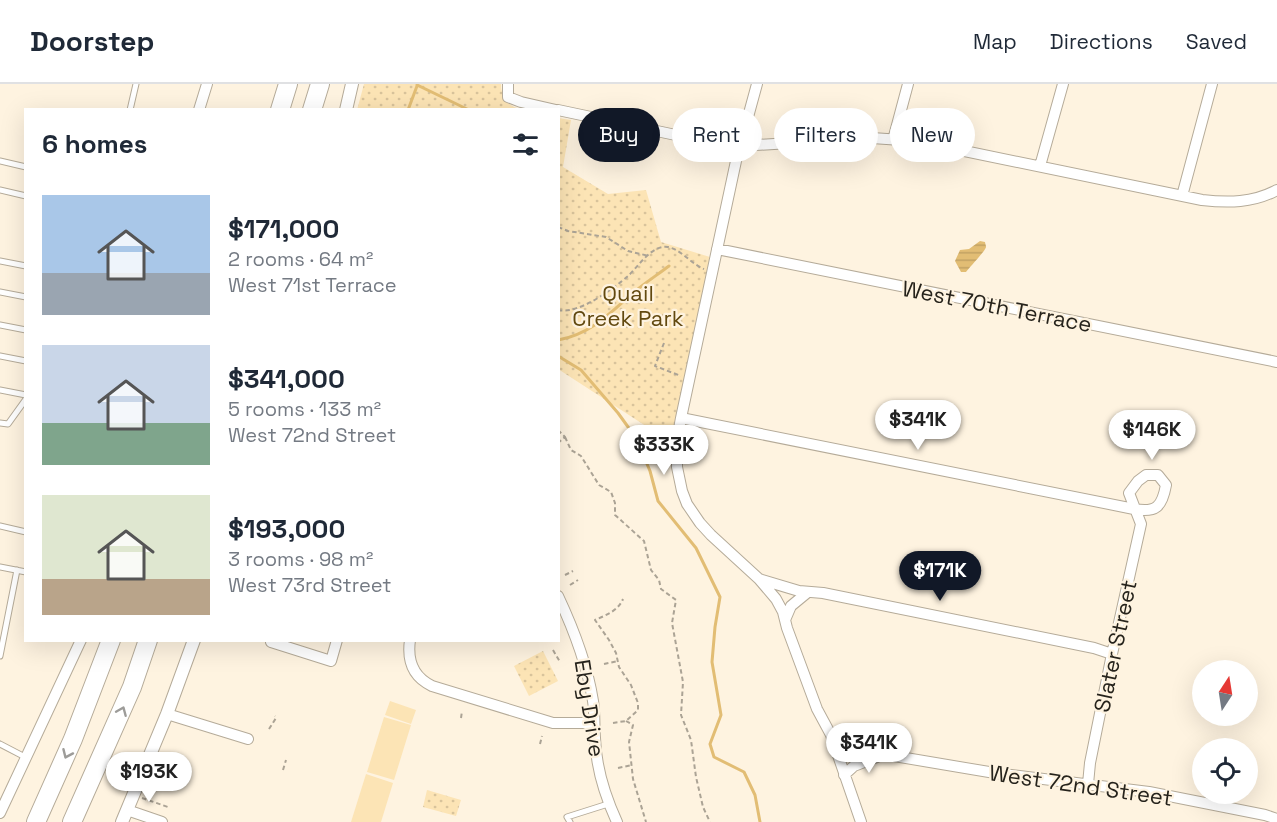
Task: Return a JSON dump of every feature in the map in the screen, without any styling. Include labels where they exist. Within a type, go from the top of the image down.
[{"type":"highway","points":[[281,108],[288,84]]},
{"type":"highway","points":[[313,108],[320,84]]},
{"type":"highway","points":[[36,822],[73,739],[110,642]]},
{"type":"highway","points":[[72,822],[132,687],[147,642]]},
{"type":"street","points":[[200,108],[207,84]]},
{"type":"street","points":[[346,108],[352,84]]},
{"type":"street","points":[[508,84],[508,97],[548,108]]},
{"type":"street","points":[[750,108],[757,84]]},
{"type":"street","points":[[902,108],[908,84]]},
{"type":"street","points":[[1040,166],[1062,84]]},
{"type":"street","points":[[1182,196],[1212,84]]},
{"type":"street","points":[[560,111],[672,134]]},
{"type":"street","points":[[762,145],[872,138],[890,140]]},
{"type":"street","points":[[975,152],[1182,196],[1225,202],[1249,200],[1277,190]]},
{"type":"street","points":[[736,162],[681,418],[677,440],[677,467],[687,504],[700,523],[759,579],[776,599],[817,709],[831,735],[861,822]]},
{"type":"street","name":"West 70th Terrace","points":[[717,249],[1277,362]]},
{"type":"street","name":"Slater Street","points":[[681,418],[1134,509],[1141,524],[1112,654],[1090,763],[1088,784]]},
{"type":"street","points":[[759,579],[808,592],[823,593],[1112,654]]},
{"type":"street","points":[[785,620],[791,606],[808,592]]},
{"type":"street","name":"Eby Drive","points":[[560,601],[580,647],[593,702],[597,758],[608,804],[617,822]]},
{"type":"street","points":[[0,813],[80,642]]},
{"type":"street","points":[[162,822],[125,816],[167,714],[193,642]]},
{"type":"street","points":[[271,642],[331,661],[336,642]]},
{"type":"street","points":[[410,642],[409,651],[413,668],[423,681],[443,690],[553,723],[594,723]]},
{"type":"street","points":[[167,714],[248,739]]},
{"type":"street","name":"West 72nd Street","points":[[831,735],[867,751],[994,773],[1169,795],[1277,819]]},
{"type":"street","points":[[844,776],[854,766],[884,754]]},
{"type":"lane","points":[[130,108],[136,84]]},
{"type":"lane","points":[[0,161],[24,167]]},
{"type":"lane","points":[[0,191],[24,196]]},
{"type":"lane","points":[[0,261],[24,266]]},
{"type":"lane","points":[[0,292],[24,297]]},
{"type":"lane","points":[[0,325],[24,330]]},
{"type":"lane","points":[[0,356],[24,361]]},
{"type":"lane","points":[[0,390],[24,396]]},
{"type":"lane","points":[[0,423],[8,424],[24,400]]},
{"type":"lane","points":[[0,526],[24,532]]},
{"type":"lane","points":[[0,567],[24,572]]},
{"type":"lane","points":[[0,656],[17,570]]},
{"type":"lane","points":[[0,744],[26,757]]},
{"type":"lane","points":[[570,822],[567,817],[608,804]]},
{"type":"path","points":[[560,228],[606,237],[628,251],[649,256]]},
{"type":"path","points":[[560,310],[570,311],[585,305],[629,275],[657,249],[667,247],[704,269]]},
{"type":"path","points":[[664,343],[655,366],[681,376]]},
{"type":"path","points":[[560,432],[571,450],[581,456],[598,485],[610,492],[615,503],[615,514],[644,541],[651,570],[659,580],[661,589],[676,600],[672,623],[682,682],[681,715],[691,740],[696,777],[703,807],[710,822]]},
{"type":"path","points":[[560,441],[565,437]]},
{"type":"path","points":[[565,575],[573,571]]},
{"type":"path","points":[[570,585],[578,580]]},
{"type":"path","points":[[613,723],[626,721],[638,710],[638,703],[609,640],[595,620],[614,611],[623,600]]},
{"type":"path","points":[[553,650],[560,662]]},
{"type":"path","points":[[604,664],[618,661]]},
{"type":"path","points":[[461,718],[462,711]]},
{"type":"path","points":[[269,729],[275,716]]},
{"type":"path","points":[[626,721],[633,725],[629,742],[633,779],[646,822]]},
{"type":"path","points":[[540,744],[542,736]]},
{"type":"path","points":[[283,771],[286,760]]},
{"type":"path","points":[[618,768],[632,765]]},
{"type":"path","points":[[142,798],[168,807]]},
{"type":"green space","points":[[364,84],[501,84],[506,101],[518,108],[358,108]]},
{"type":"green space","name":"Quail Creek Park","points":[[560,118],[571,120],[563,167],[608,194],[646,190],[661,242],[710,257],[672,443],[560,370]]},
{"type":"green space","points":[[543,651],[558,681],[529,696],[514,666]]},
{"type":"green space","points":[[390,701],[416,710],[411,724],[385,715]]},
{"type":"green space","points":[[384,717],[411,725],[394,780],[367,772]]},
{"type":"green space","points":[[366,774],[393,783],[381,822],[351,822]]},
{"type":"green space","points":[[427,790],[461,800],[456,816],[423,807]]},
{"type":"shaded area","points":[[980,241],[985,242],[985,249],[966,272],[961,272],[955,261],[960,250],[969,249]]},
{"type":"waterway","points":[[417,85],[465,108]]},
{"type":"waterway","points":[[409,108],[417,86]]},
{"type":"waterway","points":[[560,340],[580,333],[599,322],[669,266]]},
{"type":"waterway","points":[[560,357],[581,370],[636,438],[650,471],[658,501],[696,548],[720,597],[712,662],[721,715],[710,744],[714,757],[744,772],[755,795],[760,822]]}]
